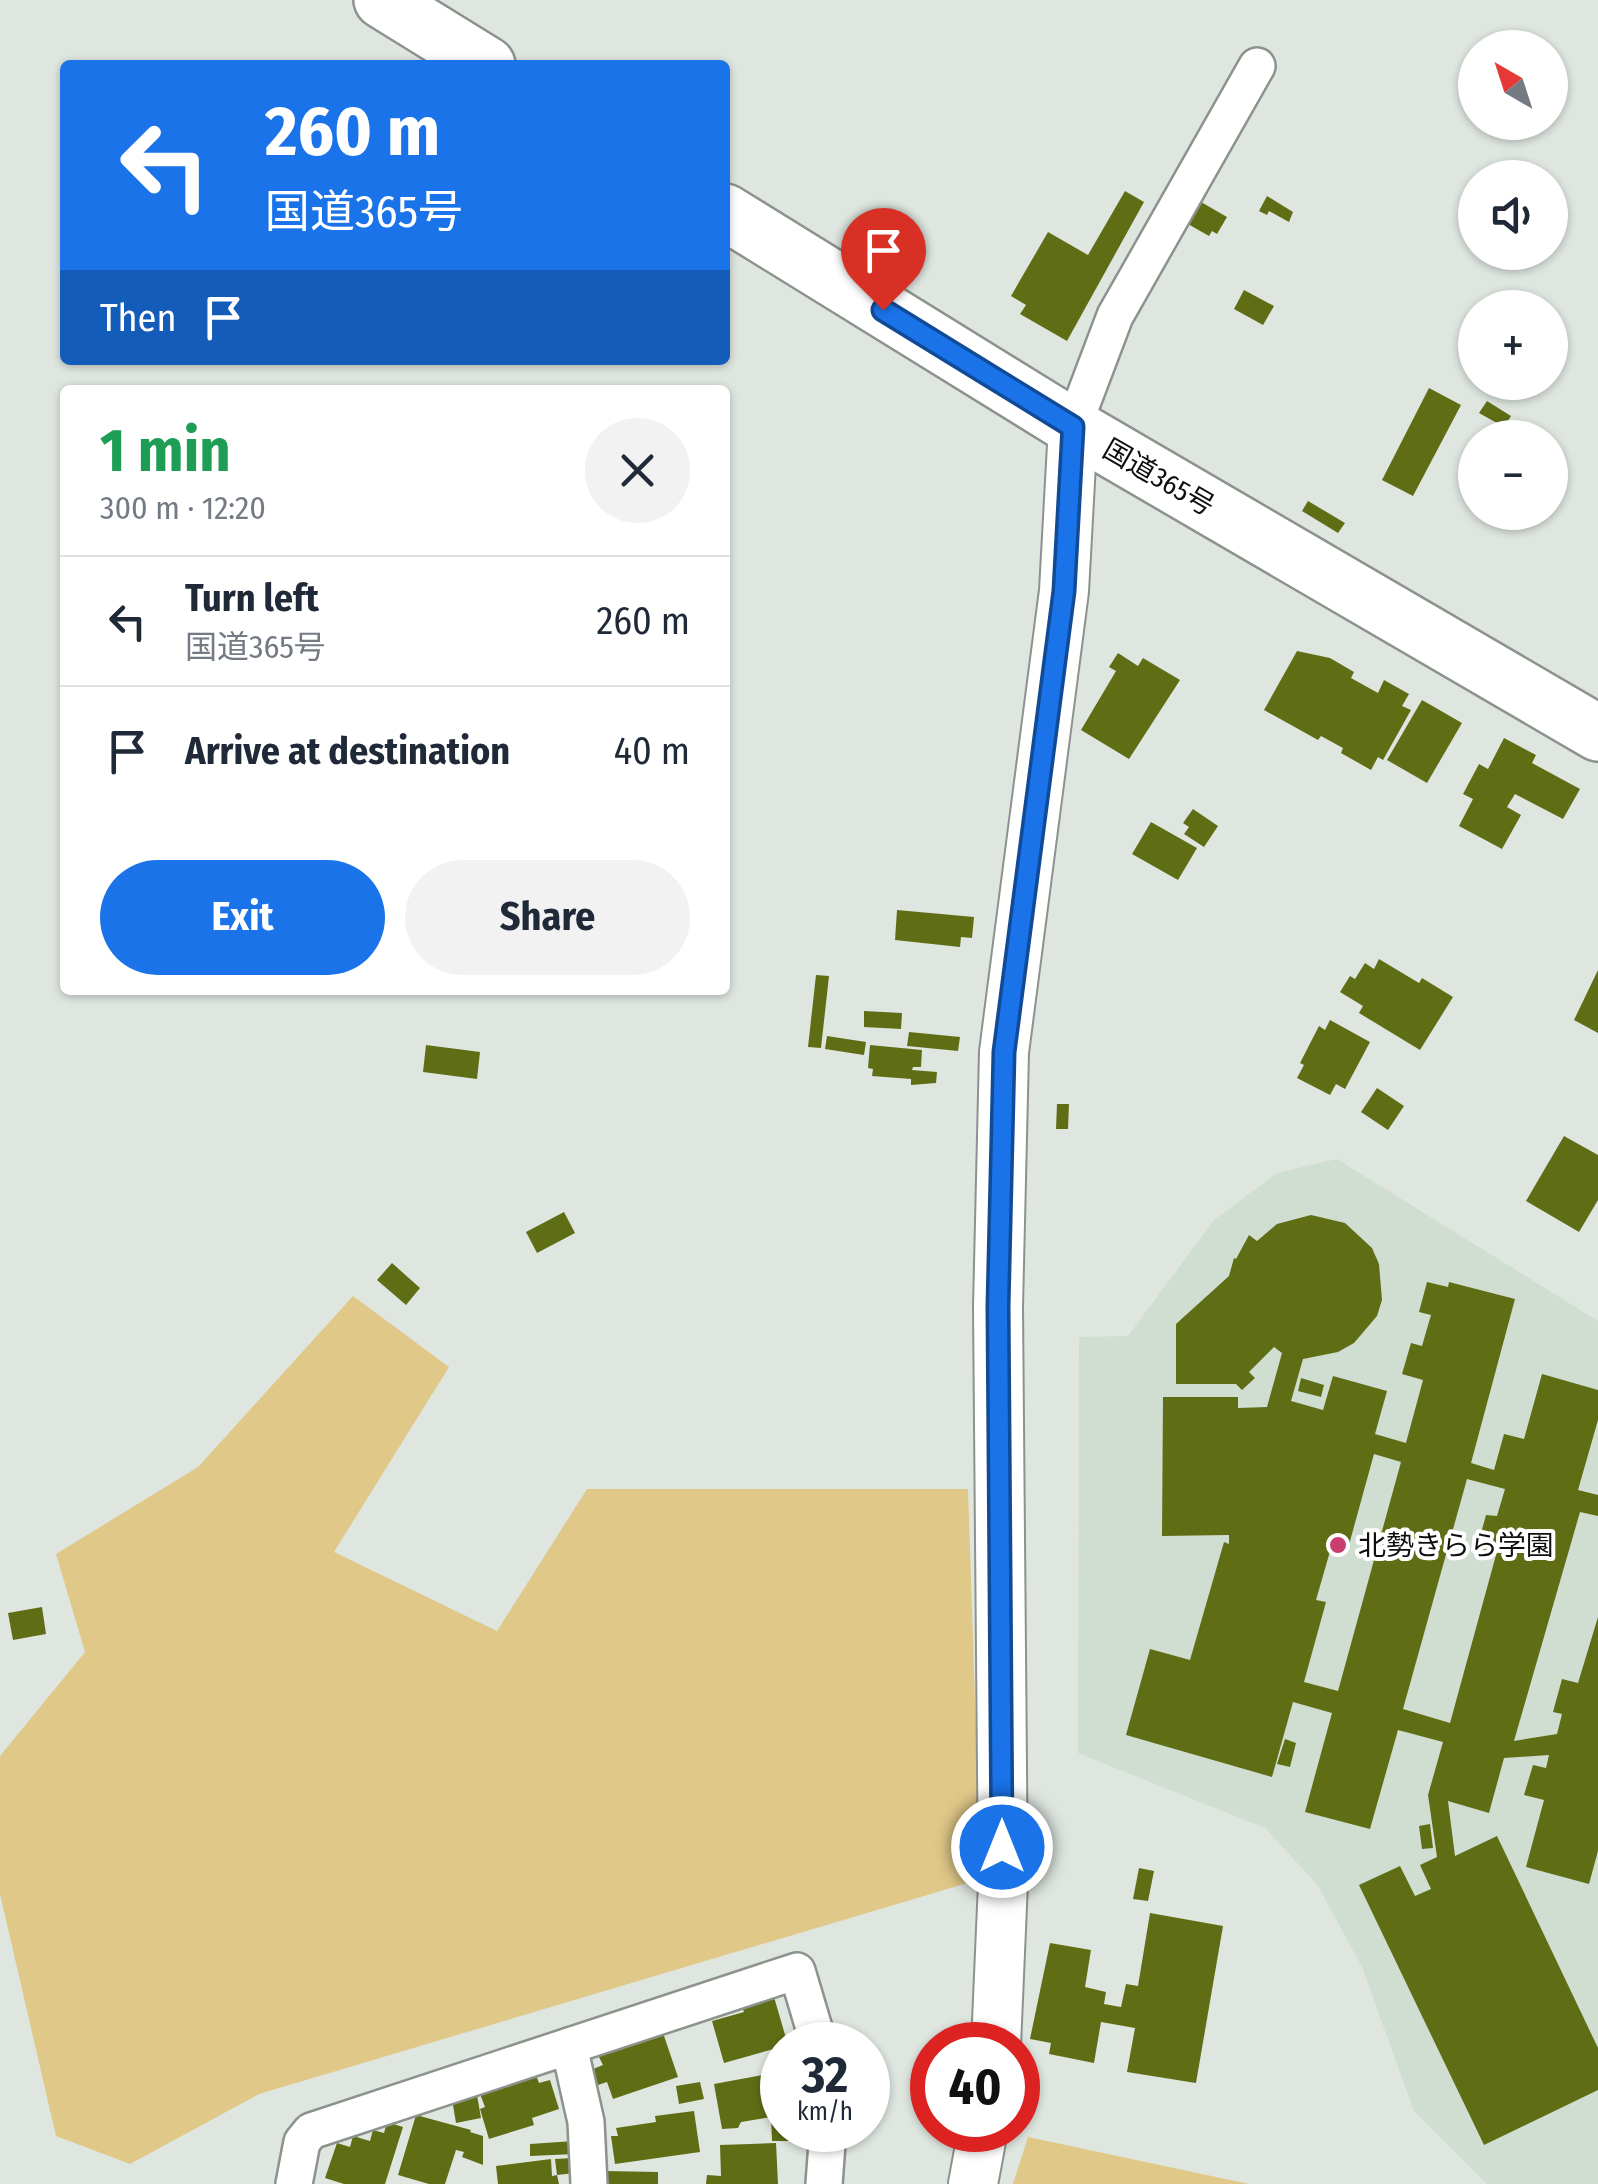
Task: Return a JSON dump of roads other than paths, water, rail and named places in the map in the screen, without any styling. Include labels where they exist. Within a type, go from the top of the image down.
[{"type":"highway","points":[[382,0],[479,60]]},
{"type":"highway","name":"国道365号","points":[[730,215],[1073,427],[1598,733]]},
{"type":"street","points":[[997,2022],[1002,1884],[998,1306],[1004,1052],[1064,591],[1073,427],[1116,316],[1257,66]]},
{"type":"street","points":[[294,2184],[302,2142],[311,2130],[797,1971],[812,2022]]},
{"type":"street","points":[[569,2046],[586,2122],[588,2184]]},
{"type":"street","points":[[824,2184],[826,2152]]},
{"type":"street","points":[[973,2184],[979,2152]]},
{"type":"place","name":"北勢きらら学園","points":[[1338,1545]]}]
